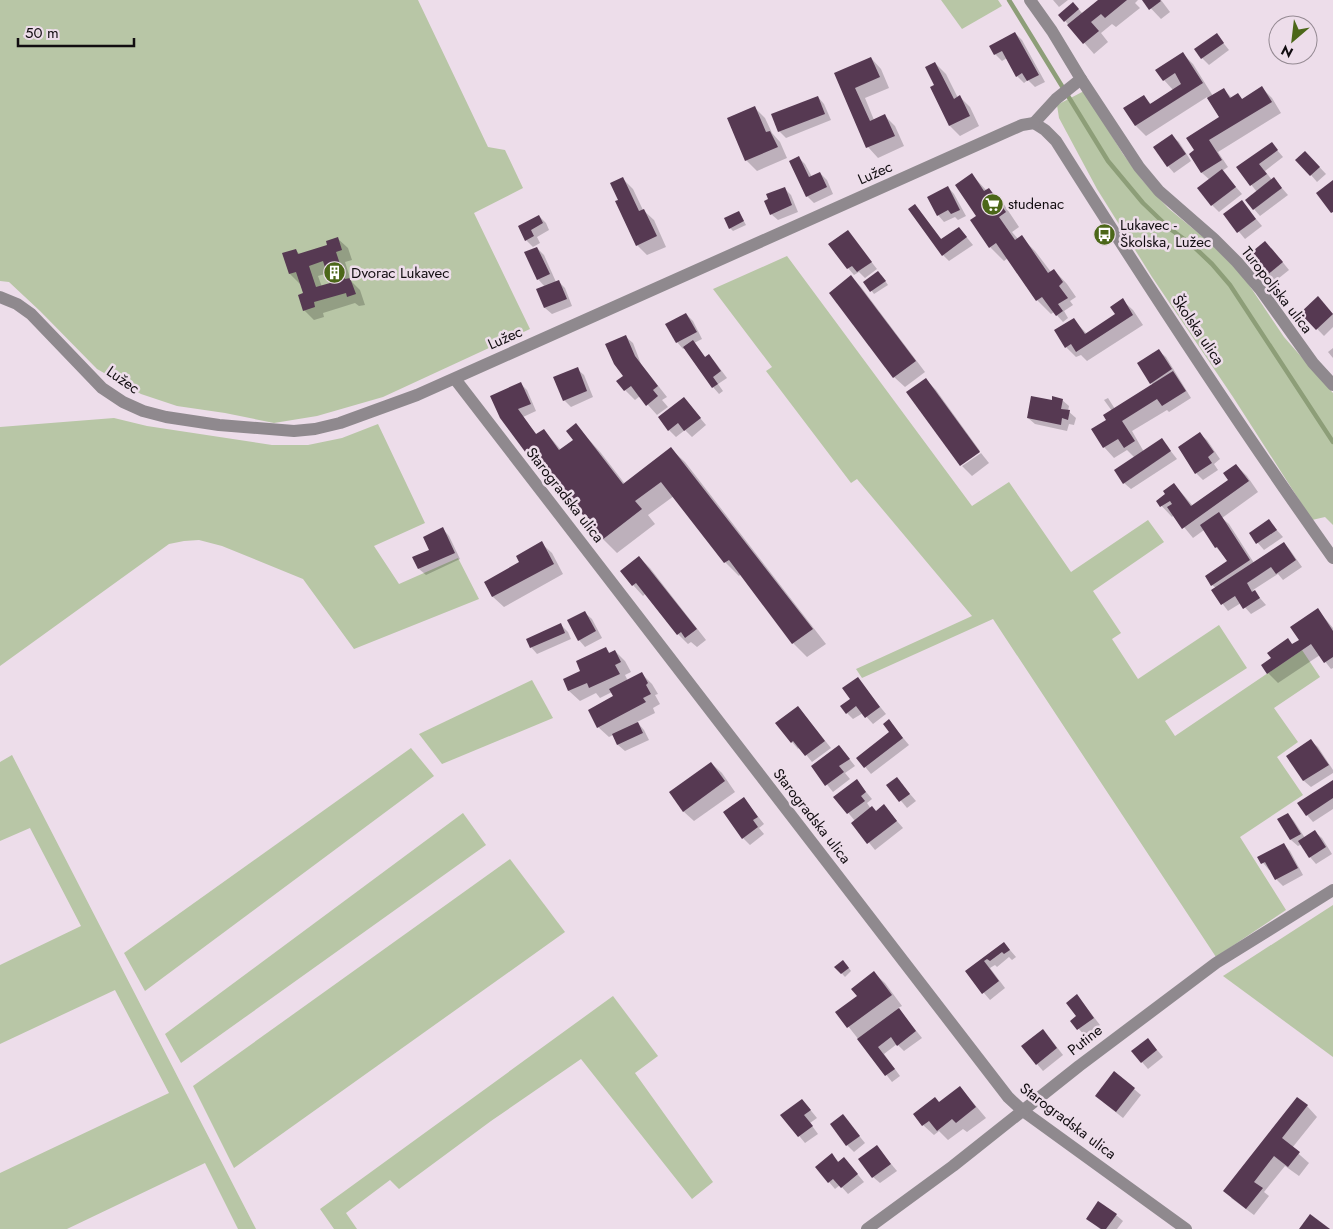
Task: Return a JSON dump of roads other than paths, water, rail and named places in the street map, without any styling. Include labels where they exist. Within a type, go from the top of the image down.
[{"type":"street","name":"Turopoljska ulica","points":[[1030,0],[1052,32],[1076,82],[1139,167],[1159,191],[1214,239],[1237,262],[1260,289],[1313,363],[1333,385]]},
{"type":"street","points":[[1034,123],[1056,99],[1076,82]]},
{"type":"street","name":"Lužec","points":[[0,297],[17,304],[31,314],[102,388],[123,402],[143,411],[166,417],[253,429],[294,431],[315,429],[367,414],[455,379],[1022,125],[1034,123]]},
{"type":"street","name":"Školska ulica","points":[[1034,123],[1045,130],[1056,141],[1170,319],[1333,558]]},
{"type":"street","name":"Starogradska ulica","points":[[455,379],[1008,1098],[1023,1111],[1186,1229]]},
{"type":"street","name":"Putine","points":[[867,1229],[953,1166],[1079,1066],[1216,963],[1333,890]]},
{"type":"waterway","points":[[1009,0],[1108,161],[1143,203],[1169,228],[1192,245],[1230,285],[1333,442]]},
{"type":"place","name":"studenac","points":[[992,204]]},
{"type":"place","name":"Lukavec - Školska, Lužec","points":[[1104,234]]},
{"type":"place","name":"Dvorac Lukavec","points":[[335,273]]}]
